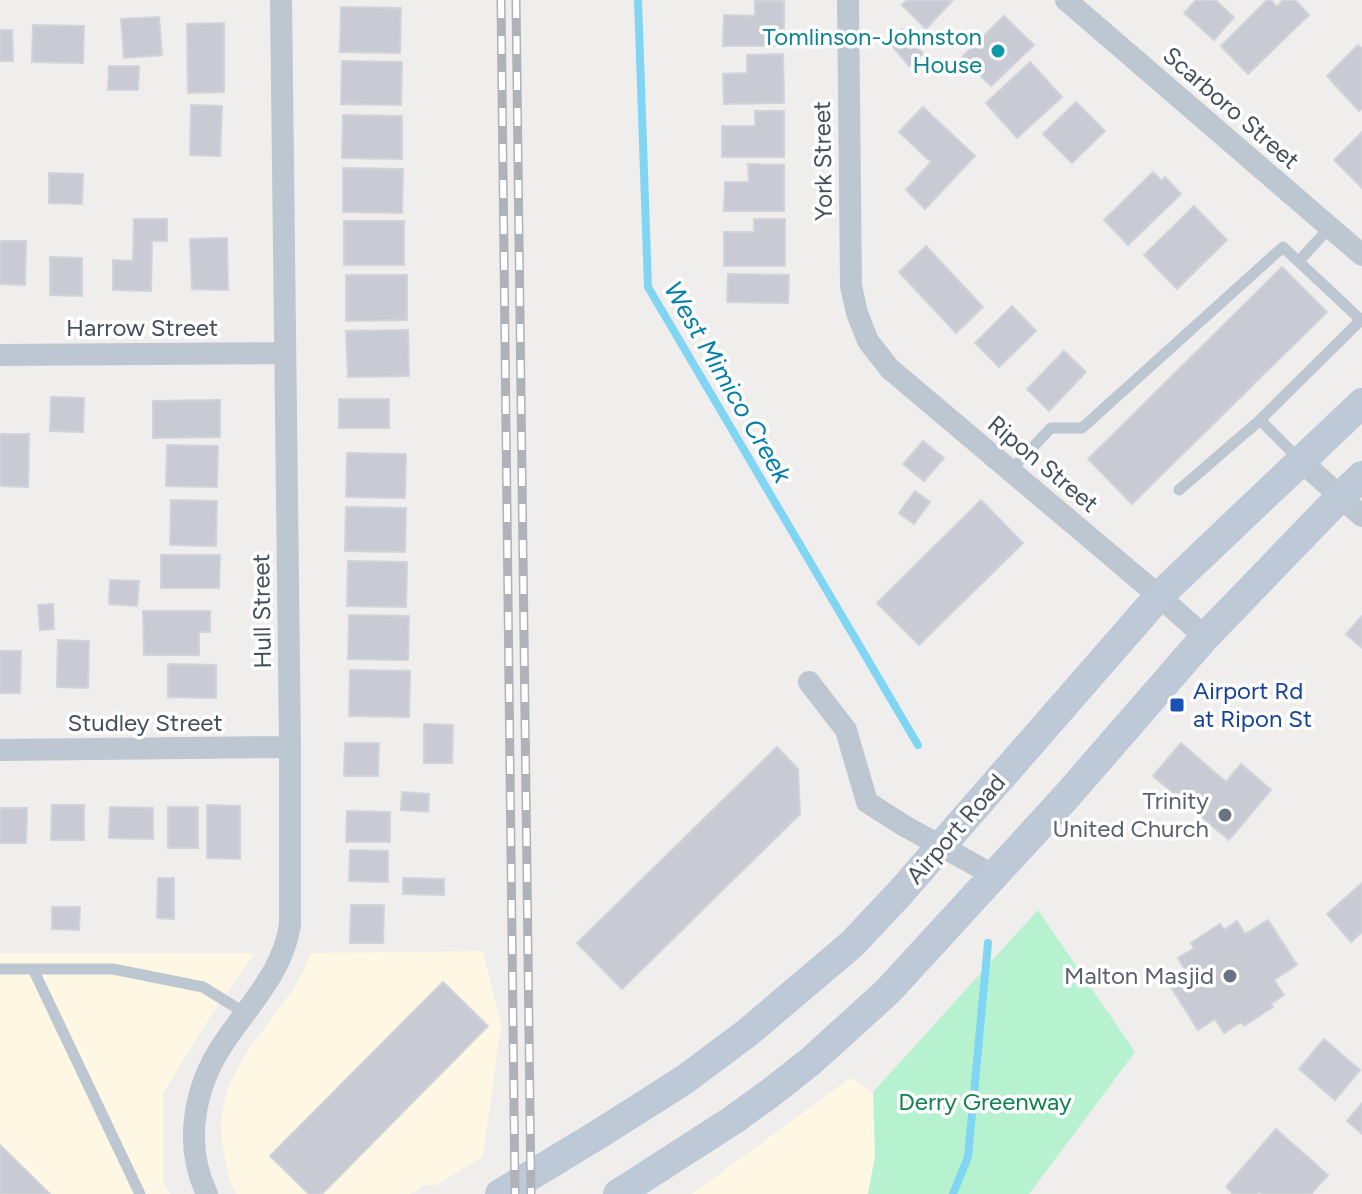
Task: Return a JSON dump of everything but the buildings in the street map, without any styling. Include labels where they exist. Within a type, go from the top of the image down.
[{"type":"main road","name":"Airport Road","points":[[500,1194],[684,1080],[747,1033],[852,944],[1159,596],[1362,403]]},
{"type":"main road","points":[[618,1194],[733,1120],[811,1061],[888,991],[1066,797],[1205,637],[1351,506],[1362,476]]},
{"type":"street","name":"Hull Street","points":[[207,1194],[196,1163],[197,1104],[211,1064],[276,968],[289,934],[290,747],[281,0]]},
{"type":"street","name":"York Street","points":[[848,0],[851,286],[860,320]]},
{"type":"street","name":"Scarboro Street","points":[[1066,0],[1362,255]]},
{"type":"street","name":"Ripon Street","points":[[860,320],[868,341],[890,369],[1205,637]]},
{"type":"street","name":"Harrow Street","points":[[0,355],[284,353]]},
{"type":"street","points":[[1301,461],[1351,506]]},
{"type":"street","points":[[809,682],[846,730],[867,802],[995,876]]},
{"type":"street","name":"Studley Street","points":[[0,750],[290,747]]},
{"type":"lane","points":[[1299,261],[1330,227]]},
{"type":"lane","points":[[1011,470],[1051,428],[1082,428],[1283,247],[1361,320],[1260,420],[1179,490]]},
{"type":"lane","points":[[1260,420],[1301,461]]},
{"type":"lane","points":[[0,969],[113,969],[203,987],[245,1013]]},
{"type":"lane","points":[[33,969],[140,1194]]},
{"type":"shaded area","points":[[483,951],[501,1026],[483,1156],[437,1185],[424,1185],[410,1194],[236,1194],[222,1145],[224,1102],[230,1083],[247,1052],[291,992],[311,953]]},
{"type":"shaded area","points":[[0,953],[255,953],[208,1020],[163,1094],[163,1181],[170,1194],[0,1194]]},
{"type":"shaded area","points":[[850,1078],[873,1092],[875,1156],[868,1194],[692,1194]]},
{"type":"green space","name":"Derry Greenway","points":[[1038,910],[1135,1052],[1029,1194],[868,1194],[875,1156],[873,1092]]},
{"type":"waterway","name":"West Mimico Creek","points":[[638,0],[648,287],[918,745]]},
{"type":"waterway","name":"West Mimico Creek","points":[[953,1194],[968,1157],[988,943]]},
{"type":"railway","points":[[501,0],[515,1194]]},
{"type":"railway","points":[[516,0],[531,1194]]},
{"type":"place","name":"Tomlinson-Johnston House","points":[[998,51]]},
{"type":"place","name":"Airport Rd at Ripon St","points":[[1177,705]]},
{"type":"place","name":"Trinity United Church","points":[[1225,815]]},
{"type":"place","name":"Malton Masjid","points":[[1230,976]]}]
